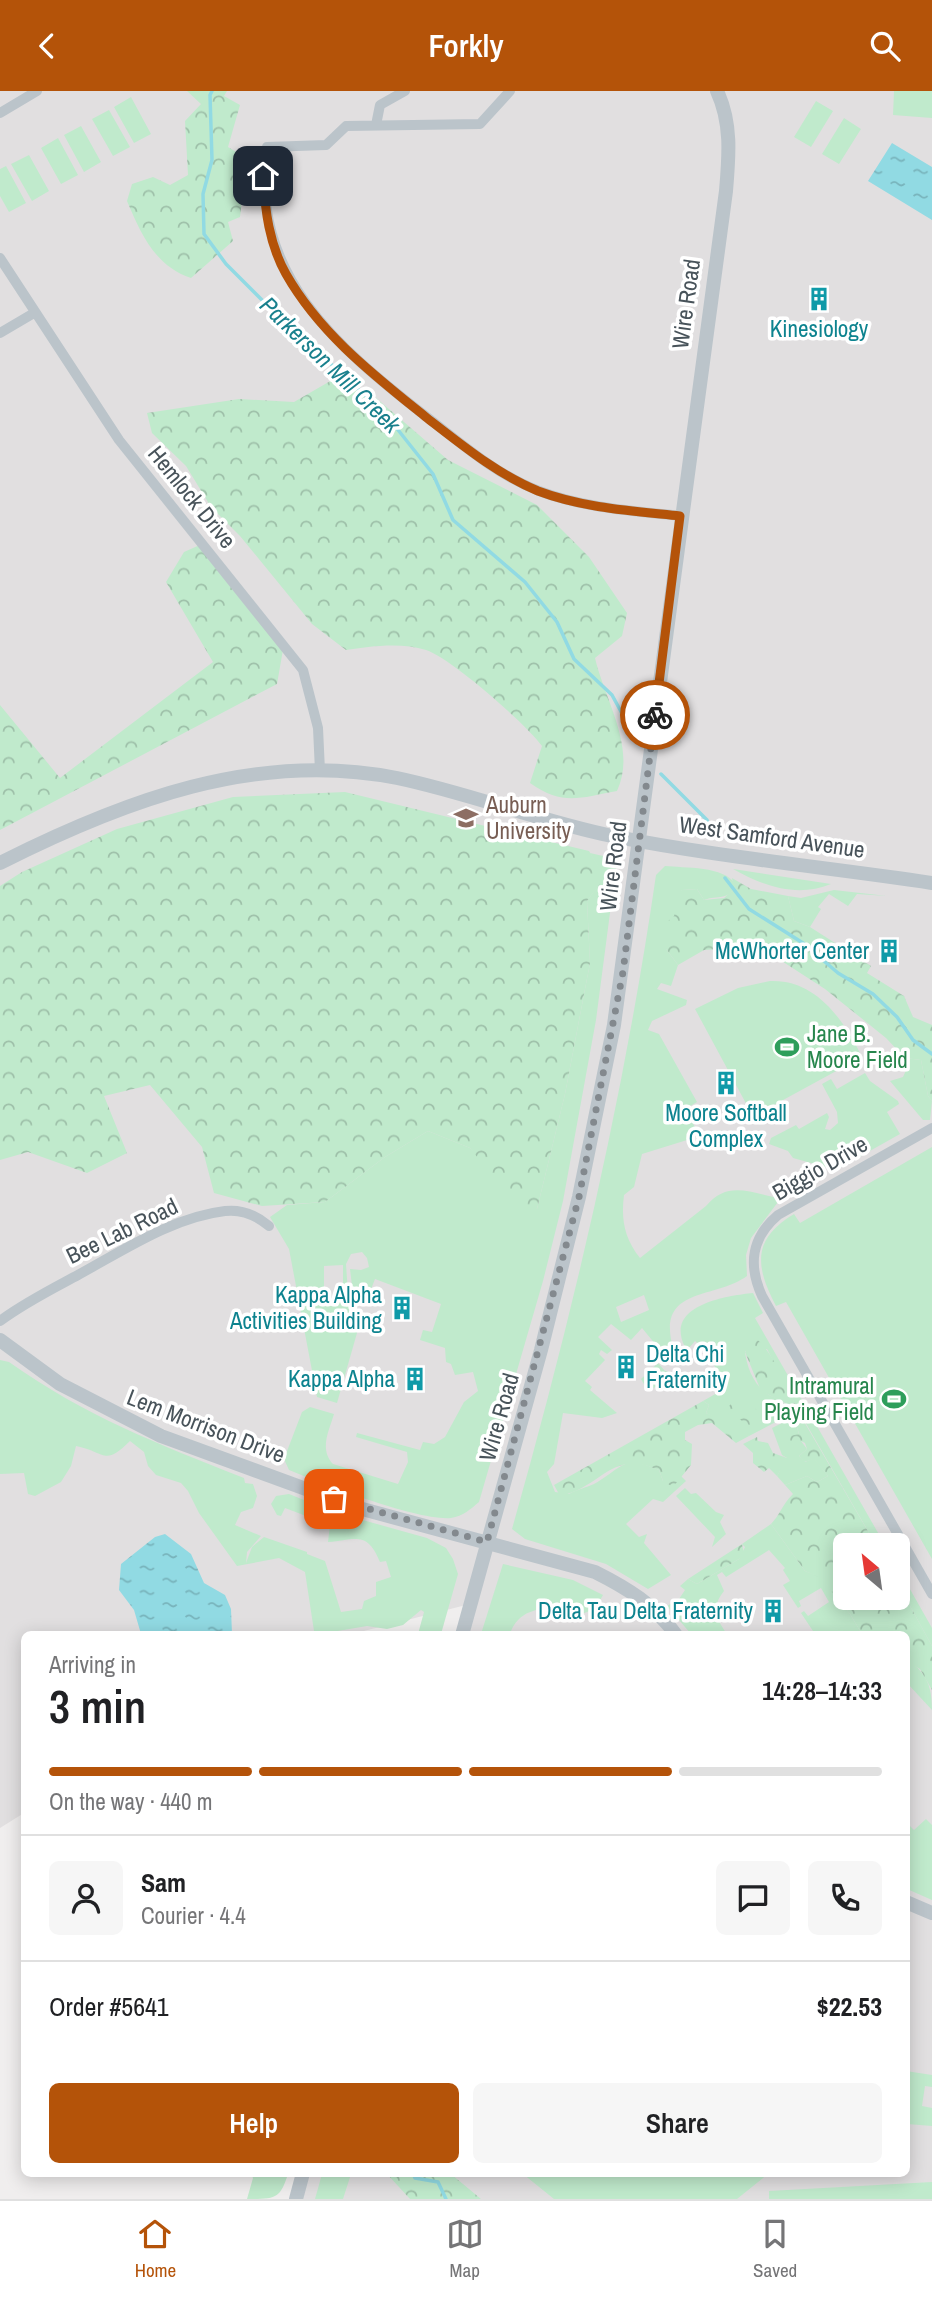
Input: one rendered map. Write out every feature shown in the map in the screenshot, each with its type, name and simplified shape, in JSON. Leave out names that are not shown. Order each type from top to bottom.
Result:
[{"type":"street","points":[[0,113],[37,91]]},
{"type":"street","points":[[376,125],[380,105],[405,91]]},
{"type":"street","points":[[510,91],[480,124],[346,126],[326,145],[267,147],[263,176],[270,233],[285,272],[309,308],[375,377],[500,472],[538,491],[579,503],[680,516]]},
{"type":"street","name":"Wire Road","points":[[463,1631],[579,1197],[614,1025],[727,180],[730,142],[727,120],[716,91]]},
{"type":"street","name":"Hemlock Drive","points":[[0,258],[119,440],[303,670],[318,728],[320,771]]},
{"type":"street","points":[[0,333],[34,313]]},
{"type":"street","name":"West Samford Avenue","points":[[0,863],[65,830],[154,795],[237,776],[320,771],[396,778],[454,792],[533,817],[639,840],[932,883]]},
{"type":"street","name":"Biggio Drive","points":[[932,1128],[778,1215],[759,1237],[753,1260],[754,1277],[762,1296],[932,1594]]},
{"type":"street","name":"Bee Lab Road","points":[[0,1321],[20,1307],[131,1247],[201,1216],[227,1210],[246,1212],[269,1226]]},
{"type":"street","name":"Lem Morrison Drive","points":[[0,1339],[60,1384],[161,1436],[355,1507],[565,1562],[607,1578],[646,1602],[672,1631]]},
{"type":"street","points":[[910,1904],[932,1913]]},
{"type":"street","points":[[296,2199],[302,2177]]},
{"type":"shaded area","name":"Auburn University","points":[[0,91],[932,91],[932,2199],[296,2199],[302,2177],[910,2177],[910,1631],[463,1631],[470,1604],[364,1631],[21,1631],[21,1815],[0,1828]]},
{"type":"green space","points":[[187,91],[227,91],[224,96],[240,105],[228,147],[241,155],[243,193],[240,217],[228,222],[233,241],[191,278],[178,273],[159,257],[144,237],[127,201],[132,184],[153,177],[170,185],[188,175],[185,121],[201,104]]},
{"type":"green space","points":[[894,91],[932,91],[932,118],[893,115]]},
{"type":"green space","points":[[131,97],[151,134],[134,143],[114,107]]},
{"type":"green space","points":[[816,101],[833,111],[811,147],[794,137]]},
{"type":"green space","points":[[109,110],[130,147],[113,156],[92,119]]},
{"type":"green space","points":[[844,118],[861,129],[839,164],[822,154]]},
{"type":"green space","points":[[81,126],[101,162],[84,172],[64,135]]},
{"type":"green space","points":[[58,138],[78,175],[61,184],[41,148]]},
{"type":"green space","points":[[29,155],[49,191],[32,201],[11,164]]},
{"type":"green space","points":[[6,166],[26,203],[9,212],[0,196],[0,169]]},
{"type":"green space","points":[[339,376],[375,397],[448,460],[537,505],[589,557],[627,613],[622,636],[595,658],[621,741],[622,775],[617,791],[572,798],[552,795],[542,790],[530,783],[542,746],[505,708],[452,665],[426,650],[407,646],[346,650],[312,624],[240,536],[211,507],[186,466],[152,433],[147,413],[239,399],[294,402]]},
{"type":"green space","points":[[202,544],[284,644],[277,684],[0,830],[0,705],[60,778],[213,662],[166,582],[184,552]]},
{"type":"green space","points":[[345,792],[589,851],[605,877],[587,901],[590,963],[565,1094],[537,1209],[514,1203],[470,1148],[428,1131],[385,1157],[325,1202],[262,1206],[214,1193],[202,1147],[150,1085],[104,1096],[127,1153],[87,1173],[28,1152],[0,1160],[0,886],[22,872],[117,829],[233,797]]},
{"type":"green space","points":[[590,853],[612,858],[616,867],[596,1020],[563,1201],[543,1281],[479,1502],[470,1510],[451,1518],[417,1514],[289,1470],[284,1459],[302,1412],[310,1407],[334,1414],[326,1446],[333,1464],[398,1484],[408,1462],[407,1452],[356,1437],[357,1433],[420,1450],[423,1442],[434,1444],[445,1437],[464,1402],[478,1391],[473,1372],[455,1375],[451,1364],[446,1362],[445,1348],[420,1340],[423,1330],[432,1332],[441,1304],[375,1279],[368,1297],[353,1294],[350,1269],[361,1270],[369,1267],[362,1252],[351,1254],[346,1264],[350,1324],[359,1326],[337,1403],[317,1397],[289,1249],[270,1217],[287,1205],[325,1202],[385,1157],[428,1131],[470,1148],[537,1209],[565,1094],[590,963],[587,901],[604,877]],"holes":[[[343,1265],[343,1300],[324,1300],[324,1266]]]},
{"type":"green space","points":[[665,866],[703,869],[723,874],[735,884],[727,895],[704,900],[697,889],[682,890],[666,949],[678,965],[671,986],[661,983],[657,989],[687,1000],[686,1005],[652,1021],[648,1030],[659,1034],[697,1102],[687,1108],[687,1113],[700,1136],[642,1154],[634,1187],[624,1195],[623,1212],[627,1236],[640,1258],[721,1194],[745,1191],[774,1197],[778,1202],[751,1238],[746,1255],[747,1276],[680,1304],[673,1314],[670,1328],[673,1348],[652,1349],[656,1345],[642,1328],[631,1340],[611,1324],[598,1337],[612,1350],[607,1354],[601,1350],[599,1354],[605,1360],[585,1381],[592,1387],[590,1390],[617,1413],[602,1418],[563,1413],[554,1464],[547,1472],[555,1492],[569,1494],[594,1484],[630,1463],[659,1470],[663,1481],[680,1475],[686,1481],[663,1502],[653,1499],[626,1524],[639,1537],[647,1534],[644,1543],[671,1575],[648,1589],[606,1564],[525,1539],[512,1529],[556,1367],[595,1204],[629,1040],[656,875]],"holes":[[[644,1295],[649,1310],[621,1322],[616,1307]]]},
{"type":"green space","points":[[733,869],[831,884],[793,890],[768,885]]},
{"type":"green space","points":[[732,878],[751,889],[788,896],[794,921],[810,927],[871,966],[867,973],[904,996],[913,1017],[932,1025],[932,1101],[928,1096],[921,1060],[905,1058],[886,1038],[825,989],[760,947],[704,950],[678,965],[666,949],[663,935],[666,923],[674,916],[679,894],[682,890],[697,889],[704,900],[724,898],[734,889]]},
{"type":"green space","points":[[834,890],[887,896],[857,894],[848,906],[829,894],[818,907],[821,909],[810,927],[794,921],[788,896],[801,898]]},
{"type":"green space","name":"Jane B. Moore Field","points":[[770,981],[786,982],[815,994],[837,1016],[862,1057],[761,1112],[749,1109],[695,1009],[738,988]]},
{"type":"green space","points":[[905,1058],[921,1060],[928,1096],[932,1101],[930,1120],[923,1120],[890,1081],[903,1077],[908,1066]]},
{"type":"green space","points":[[865,1073],[870,1081],[898,1101],[899,1104],[887,1112],[900,1134],[836,1170],[793,1158],[788,1151],[769,1144],[771,1138],[796,1125],[799,1129],[827,1113],[829,1117],[825,1129],[830,1130],[838,1123],[837,1112],[822,1084],[831,1079],[837,1089]]},
{"type":"green space","name":"Intramural Playing Field","points":[[932,1147],[932,1559],[786,1302],[776,1306],[764,1278],[761,1254],[771,1233],[794,1214],[800,1223]]},
{"type":"green space","points":[[753,1293],[763,1313],[755,1318],[878,1533],[869,1533],[797,1408],[767,1349],[745,1351],[748,1367],[760,1388],[781,1399],[789,1415],[749,1436],[706,1413],[709,1405],[703,1401],[717,1393],[712,1382],[720,1376],[707,1352],[695,1341],[689,1348],[685,1347],[681,1333],[683,1322],[690,1313],[700,1306],[727,1297]]},
{"type":"green space","points":[[754,1338],[766,1349],[798,1410],[789,1415],[785,1403],[761,1391],[745,1352]]},
{"type":"green space","points":[[0,1360],[9,1362],[94,1413],[152,1441],[244,1478],[245,1483],[253,1484],[257,1496],[253,1508],[241,1512],[235,1525],[261,1536],[247,1552],[246,1563],[252,1547],[264,1537],[325,1561],[341,1612],[362,1609],[364,1601],[376,1596],[376,1582],[391,1577],[386,1561],[380,1562],[370,1545],[359,1539],[328,1542],[330,1525],[285,1508],[281,1516],[277,1515],[271,1504],[276,1496],[289,1494],[334,1512],[427,1538],[446,1548],[458,1574],[442,1631],[419,1631],[424,1612],[421,1610],[403,1625],[387,1629],[367,1626],[338,1631],[314,1631],[305,1572],[279,1558],[237,1566],[199,1513],[188,1491],[181,1483],[156,1475],[148,1466],[144,1452],[130,1441],[109,1456],[76,1446],[71,1466],[61,1482],[35,1496],[28,1494],[24,1473],[0,1474]]},
{"type":"green space","points":[[658,1363],[665,1371],[680,1374],[648,1391],[641,1379]]},
{"type":"green space","points":[[703,1401],[709,1405],[706,1413],[731,1423],[749,1436],[736,1443],[712,1423],[698,1425],[685,1432],[685,1440],[692,1444],[691,1465],[673,1487],[663,1481],[659,1470],[629,1464],[617,1467],[587,1485],[560,1496],[554,1485]]},
{"type":"green space","points":[[733,1402],[748,1412],[750,1407],[764,1412],[761,1427],[754,1428],[729,1413],[727,1408]]},
{"type":"green space","points":[[799,1413],[869,1533],[833,1533],[833,1593],[821,1578],[805,1571],[771,1524],[793,1494],[785,1485],[807,1476],[817,1482],[828,1476],[814,1459],[804,1462],[799,1456],[807,1449],[805,1443],[801,1441],[792,1449],[785,1437],[799,1434],[794,1417]]},
{"type":"green space","points":[[794,1417],[801,1441],[807,1449],[799,1456],[805,1462],[814,1458],[828,1476],[817,1482],[807,1476],[785,1485],[777,1476],[787,1458],[782,1455],[772,1428]]},
{"type":"green space","points":[[757,1437],[758,1441],[768,1443],[773,1453],[787,1458],[788,1467],[784,1472],[780,1471],[777,1476],[769,1468],[764,1472],[753,1463],[753,1453],[743,1444]]},
{"type":"green space","points":[[685,1488],[691,1494],[696,1493],[716,1512],[724,1515],[720,1522],[726,1534],[712,1547],[715,1537],[676,1496]]},
{"type":"green space","points":[[771,1524],[805,1571],[821,1577],[833,1592],[833,1610],[847,1610],[860,1631],[813,1631],[801,1613],[804,1611],[808,1616],[829,1602],[821,1588],[799,1601],[801,1606],[798,1608],[783,1585],[790,1581],[783,1570],[785,1568],[769,1550],[726,1577],[722,1572],[717,1575],[724,1591],[717,1602],[716,1613],[725,1631],[688,1631],[667,1606],[679,1599],[685,1590],[680,1586],[688,1579],[697,1584],[739,1559],[745,1547],[742,1544]]},
{"type":"green space","points":[[742,1544],[744,1554],[739,1559],[697,1584],[688,1579]]},
{"type":"green space","points":[[503,1564],[573,1580],[603,1595],[596,1606],[582,1613],[564,1616],[560,1606],[544,1608],[524,1615],[512,1631],[482,1631]]},
{"type":"green space","points":[[910,1589],[932,1628],[932,1646],[910,1606]]},
{"type":"green space","points":[[910,1606],[932,1646],[932,1690],[920,1669],[910,1664],[910,1631],[860,1631],[847,1610],[910,1610]]},
{"type":"green space","points":[[910,1662],[921,1671],[928,1683],[932,1710],[910,1686]]},
{"type":"green space","points":[[926,1819],[932,1825],[932,1900],[910,1890],[910,1826],[914,1830]]},
{"type":"green space","points":[[910,2072],[932,2075],[932,2087],[925,2086],[922,2106],[932,2108],[932,2126],[910,2124]]},
{"type":"green space","points":[[287,2177],[275,2196],[247,2199],[253,2178]]},
{"type":"green space","points":[[321,2177],[350,2177],[343,2199],[315,2199]]},
{"type":"green space","points":[[390,2177],[455,2177],[481,2199],[410,2199]]},
{"type":"green space","points":[[527,2177],[764,2177],[737,2199],[554,2199]]},
{"type":"green space","points":[[932,2182],[932,2199],[769,2199],[769,2191]]},
{"type":"water","points":[[892,143],[932,167],[932,220],[868,181]]},
{"type":"water","points":[[165,1534],[191,1554],[204,1583],[225,1595],[231,1609],[232,1631],[140,1631],[134,1610],[119,1590],[121,1564],[155,1537]]},
{"type":"waterway","name":"Parkerson Mill Creek","points":[[212,91],[212,160],[203,194],[204,234],[226,264],[265,303],[387,416],[433,474],[453,520],[525,582],[557,622],[574,659],[612,695],[638,743]]},
{"type":"waterway","name":"Parkerson Mill Creek","points":[[661,774],[707,820],[712,837]]},
{"type":"waterway","name":"Parkerson Mill Creek","points":[[725,878],[749,909],[803,943],[838,973],[873,994],[897,1017],[913,1040],[932,1054]]},
{"type":"waterway","points":[[415,2177],[438,2182],[446,2199]]},
{"type":"way so far","points":[[334,1499],[487,1542],[541,1350],[579,1197],[614,1025],[655,715]]},
{"type":"place","name":"Kinesiology","points":[[819,299]]},
{"type":"place","name":"Auburn University","points":[[466,818]]},
{"type":"place","name":"McWhorter Center","points":[[889,951]]},
{"type":"place","name":"Jane B. Moore Field","points":[[787,1047]]},
{"type":"place","name":"Moore Softball Complex","points":[[726,1083]]},
{"type":"place","name":"Kappa Alpha Activities Building","points":[[402,1308]]},
{"type":"place","name":"Delta Chi Fraternity","points":[[626,1367]]},
{"type":"place","name":"Kappa Alpha","points":[[415,1379]]},
{"type":"place","name":"Intramural Playing Field","points":[[894,1399]]},
{"type":"place","name":"Delta Tau Delta Fraternity","points":[[773,1611]]},
{"type":"route","points":[[263,176],[264,205],[270,233],[285,272],[309,308],[351,355],[375,377],[500,472],[538,491],[579,503],[680,516],[655,715]]}]
